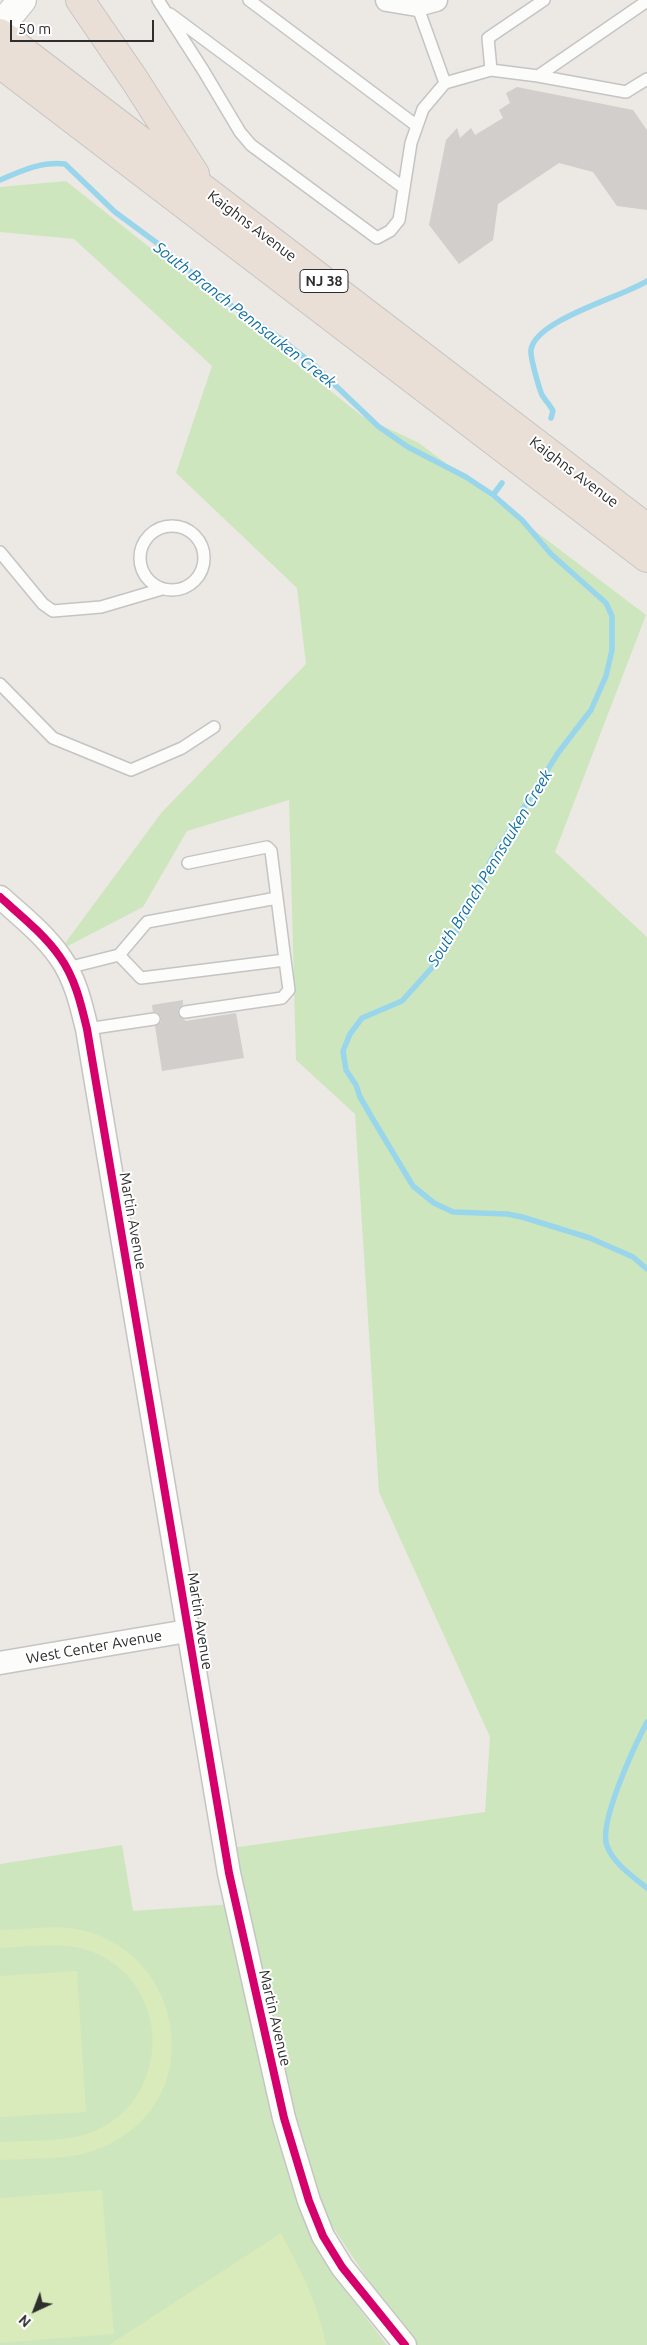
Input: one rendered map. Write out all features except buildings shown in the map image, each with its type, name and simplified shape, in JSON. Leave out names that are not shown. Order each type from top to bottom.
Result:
[{"type":"highway","points":[[80,0],[139,86],[206,190]]},
{"type":"highway","name":"Kaighns Avenue","points":[[0,34],[647,528]]},
{"type":"highway","name":"Kaighns Avenue","points":[[0,64],[647,558]]},
{"type":"street","points":[[0,27],[22,0]]},
{"type":"street","points":[[387,0],[427,3]]},
{"type":"street","name":"Martin Avenue","points":[[0,896],[37,931],[60,957],[77,990],[87,1028],[187,1631],[231,1882],[257,2006],[284,2118],[300,2173],[323,2236],[342,2267],[405,2345]]},
{"type":"street","name":"West Center Avenue","points":[[0,1663],[187,1631]]},
{"type":"lane","points":[[248,0],[417,126]]},
{"type":"lane","points":[[491,70],[488,38],[544,0]]},
{"type":"lane","points":[[538,76],[647,1]]},
{"type":"lane","points":[[427,3],[444,83]]},
{"type":"lane","points":[[160,4],[404,188]]},
{"type":"lane","points":[[160,4],[240,132],[251,145],[377,238],[390,231],[398,220],[411,142],[423,109],[444,83],[491,70],[538,76],[626,92],[647,79]]},
{"type":"lane","points":[[0,552],[43,604],[53,611],[101,607],[162,589],[172,591],[192,585],[204,567],[203,546],[197,537],[179,526],[168,526],[158,529],[149,535],[143,544],[140,555],[141,566],[145,576],[152,584],[162,589]]},
{"type":"lane","points":[[0,684],[53,738],[130,770],[182,748],[214,726]]},
{"type":"lane","points":[[185,1012],[282,998],[289,990],[271,851],[267,847],[188,864]]},
{"type":"lane","points":[[67,968],[119,955],[148,922],[277,898]]},
{"type":"lane","points":[[119,955],[141,978],[285,960]]},
{"type":"lane","points":[[87,1028],[154,1019]]},
{"type":"green space","points":[[66,181],[362,416],[419,443],[646,615],[555,852],[647,937],[647,2345],[411,2345],[315,2200],[300,2210],[336,2278],[387,2345],[0,2345],[0,1864],[122,1845],[133,1911],[232,1904],[232,1848],[485,1812],[490,1737],[379,1492],[355,1114],[296,1060],[289,800],[187,831],[143,907],[60,950],[162,812],[306,664],[297,588],[176,473],[212,366],[74,239],[0,232],[0,187]]},
{"type":"green space","points":[[55,1927],[97,1935],[131,1955],[155,1983],[169,2017],[172,2054],[163,2089],[142,2121],[108,2145],[82,2154],[69,2156],[0,2160],[0,2142],[62,2139],[97,2130],[121,2114],[139,2093],[149,2068],[153,2042],[149,2015],[139,1991],[121,1970],[97,1954],[74,1947],[49,1945],[0,1948],[0,1930]]},
{"type":"green space","points":[[77,1971],[86,2112],[0,2117],[0,1976]]},
{"type":"green space","points":[[102,2190],[114,2334],[0,2343],[0,2198]]},
{"type":"green space","points":[[281,2233],[314,2301],[326,2345],[109,2345]]},
{"type":"waterway","name":"South Branch Pennsauken Creek","points":[[0,180],[40,165],[65,164],[115,212],[157,243],[226,302],[278,337],[314,365],[379,427],[408,447],[466,477],[493,495],[522,520],[551,554],[606,603],[612,616],[612,650],[606,676],[591,710],[558,753],[491,860],[463,920],[437,962],[402,1001],[362,1018],[350,1034],[343,1051],[346,1070],[356,1085],[360,1097],[371,1116],[413,1186],[434,1203],[453,1212],[507,1214],[522,1217],[590,1238],[633,1257],[647,1269]]},
{"type":"waterway","points":[[551,418],[553,411],[542,395],[532,359],[531,350],[536,339],[563,319],[647,281]]},
{"type":"waterway","points":[[493,495],[502,483]]},
{"type":"waterway","name":"South Branch Pennsauken Creek","points":[[647,1722],[619,1784],[608,1820],[606,1835],[607,1846],[614,1858],[647,1888]]},
{"type":"cycle path","points":[[0,897],[24,918],[60,957],[74,982],[87,1029],[229,1873],[284,2118],[309,2201],[323,2236],[342,2267],[405,2345]]}]
